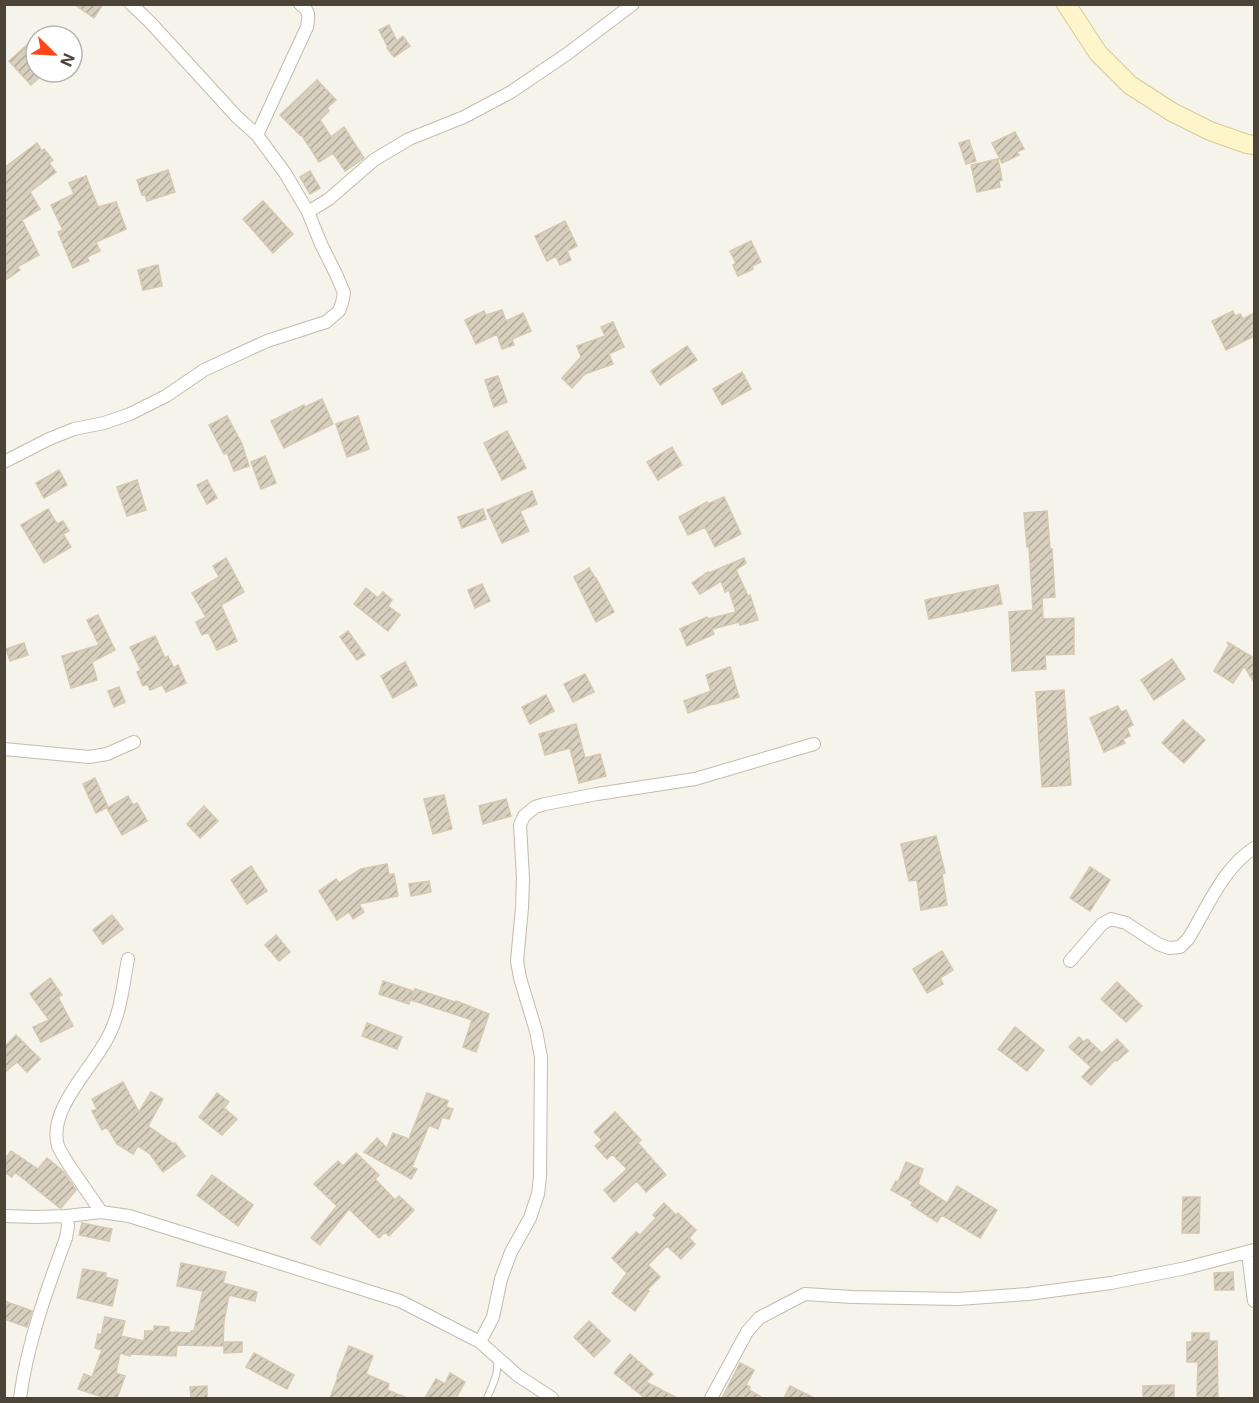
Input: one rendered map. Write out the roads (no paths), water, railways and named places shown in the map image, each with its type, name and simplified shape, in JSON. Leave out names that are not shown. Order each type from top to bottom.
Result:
[{"type":"main road","points":[[1066,4],[1098,53],[1130,85],[1172,112],[1210,131],[1254,145]]},
{"type":"street","points":[[4,462],[74,429],[104,423],[130,414],[166,396],[204,370],[267,340],[326,322],[339,311],[342,303],[344,293],[336,274],[308,212],[285,173],[257,135],[237,117],[131,4]]},
{"type":"street","points":[[257,135],[307,27],[309,15],[300,4]]},
{"type":"street","points":[[308,212],[329,199],[374,160],[409,139],[464,117],[511,92],[567,54],[633,4]]},
{"type":"street","points":[[4,749],[89,757],[107,754],[134,742]]},
{"type":"street","points":[[480,1342],[494,1317],[501,1279],[530,1218],[538,1194],[540,1177],[541,1057],[537,1031],[517,961],[523,878],[520,825],[524,816],[544,804],[694,779],[814,744]]},
{"type":"street","points":[[1070,961],[1102,924],[1111,919],[1126,922],[1158,944],[1169,948],[1179,947],[1188,939],[1230,869],[1243,855],[1254,848]]},
{"type":"street","points":[[101,1212],[58,1146],[56,1132],[63,1107],[71,1092],[109,1035],[120,1006],[128,959]]},
{"type":"street","points":[[4,1216],[67,1216],[101,1212],[129,1216],[400,1301],[480,1342],[517,1375],[552,1398]]},
{"type":"street","points":[[20,1398],[32,1342],[66,1238],[67,1216]]},
{"type":"street","points":[[711,1398],[747,1332],[759,1318],[806,1294],[958,1299],[1028,1294],[1111,1283],[1251,1252],[1254,1300]]},
{"type":"lane","points":[[486,1398],[496,1376],[496,1356]]}]
